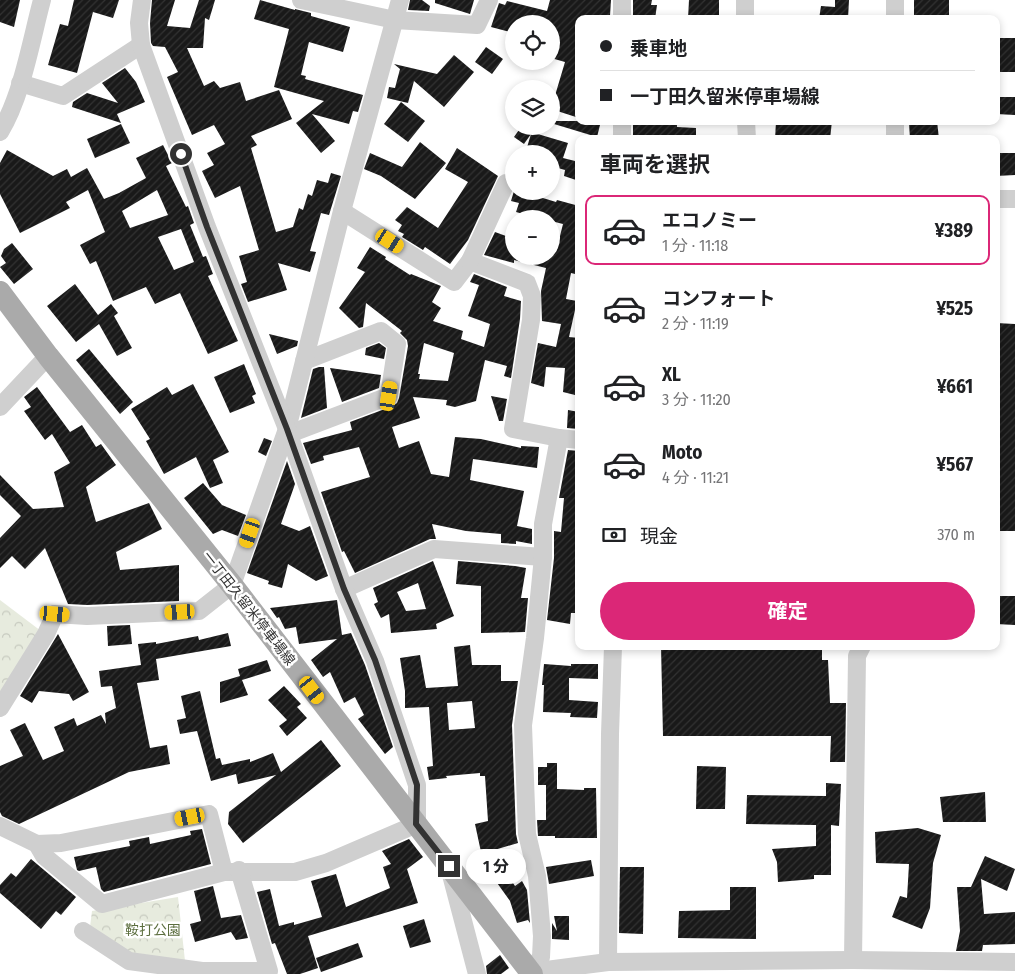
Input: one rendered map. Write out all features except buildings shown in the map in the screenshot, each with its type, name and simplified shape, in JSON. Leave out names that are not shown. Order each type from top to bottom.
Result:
[{"type":"main road","name":"一丁田久留米停車場線","points":[[0,292],[48,356],[232,585],[531,973]]},
{"type":"street","points":[[2,124],[20,82],[42,0]]},
{"type":"street","points":[[37,844],[44,856],[102,904],[232,871],[295,872],[326,863],[416,824],[417,785],[375,660],[344,589],[288,432],[207,227],[141,45],[139,22],[142,0]]},
{"type":"street","points":[[301,0],[395,20],[477,25],[489,0]]},
{"type":"street","points":[[0,708],[46,634],[55,614],[87,616],[199,611],[232,585],[288,432],[342,211],[400,0]]},
{"type":"street","points":[[622,0],[622,15]]},
{"type":"street","points":[[744,0],[745,15]]},
{"type":"street","points":[[895,0],[895,15]]},
{"type":"street","points":[[20,82],[63,96],[141,45]]},
{"type":"street","points":[[342,211],[454,282],[470,261],[505,185]]},
{"type":"street","points":[[1000,199],[1015,199]]},
{"type":"street","points":[[470,261],[527,283],[532,296],[531,320],[512,428],[575,440]]},
{"type":"street","points":[[288,432],[389,396],[397,344],[381,331],[304,361]]},
{"type":"street","points":[[0,407],[48,356]]},
{"type":"street","points":[[531,973],[541,957],[542,936],[537,876],[527,834],[524,725],[535,638],[543,557],[544,524],[559,438]]},
{"type":"street","points":[[344,589],[434,548],[543,557]]},
{"type":"street","points":[[608,962],[610,734],[613,650]]},
{"type":"street","points":[[853,960],[857,656],[860,650]]},
{"type":"street","points":[[0,826],[37,844],[61,843],[209,814],[269,971],[202,971],[129,962],[83,931]]},
{"type":"street","points":[[449,866],[478,974]]},
{"type":"street","points":[[531,973],[608,962],[853,960],[1015,962]]},
{"type":"green space","points":[[0,600],[41,631],[0,701]]},
{"type":"green space","name":"鞍打公園","points":[[178,897],[185,961],[128,955],[90,927],[92,911]]},
{"type":"route","points":[[181,154],[207,227],[287,429],[344,589],[375,660],[417,785],[416,824],[449,866]]}]
